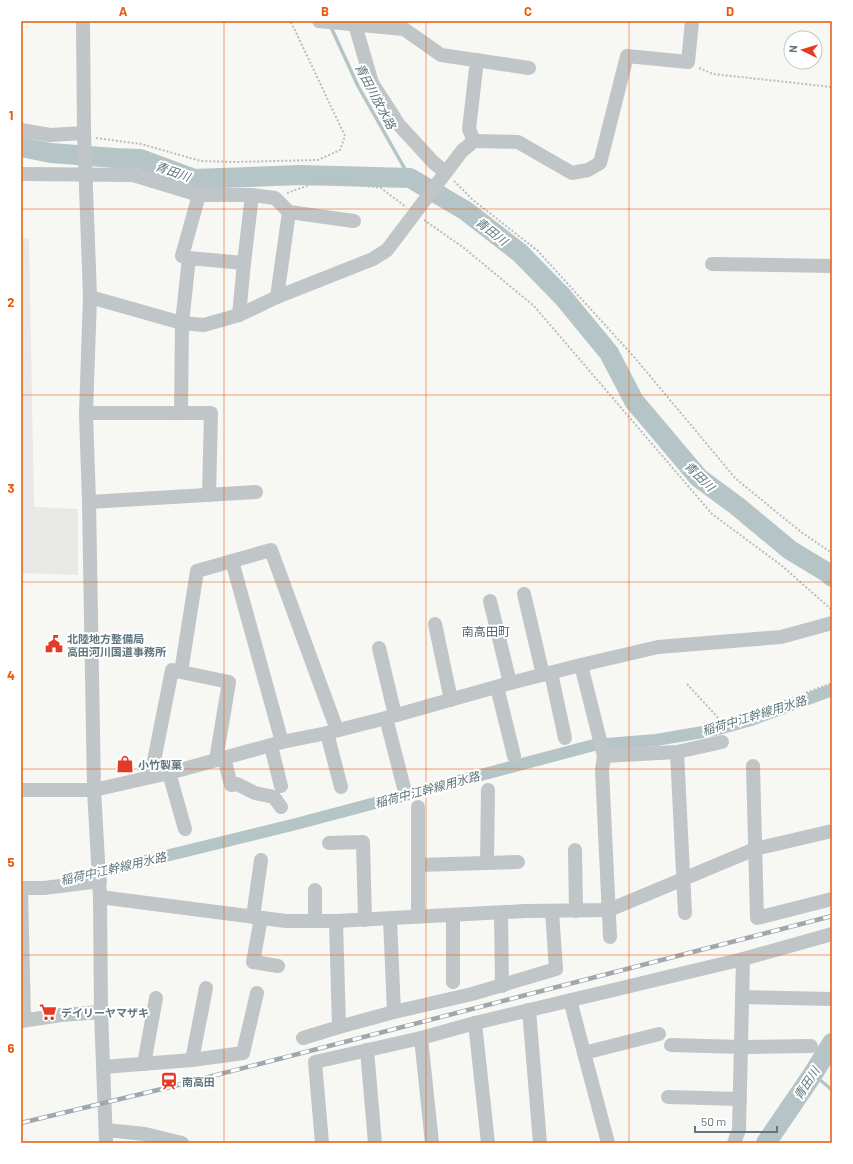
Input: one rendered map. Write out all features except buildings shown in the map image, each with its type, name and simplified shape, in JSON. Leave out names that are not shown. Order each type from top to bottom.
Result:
[{"type":"street","points":[[83,21],[88,137],[86,175],[90,297],[86,413],[94,790],[100,881],[101,1012],[106,1136],[145,1134],[182,1143]]},
{"type":"street","points":[[319,21],[405,25],[441,55],[528,68]]},
{"type":"street","points":[[90,297],[182,323],[204,325],[239,314],[277,297],[373,259],[387,250],[444,173],[462,151],[474,141],[518,142],[572,173],[588,170],[600,163],[628,56],[688,62],[692,21]]},
{"type":"street","points":[[352,23],[372,83],[399,125],[444,173]]},
{"type":"street","points":[[474,141],[469,128],[477,60]]},
{"type":"street","points":[[21,130],[50,135],[88,137]]},
{"type":"street","points":[[21,174],[133,175],[199,196],[252,195],[275,198],[289,212],[354,221]]},
{"type":"street","points":[[239,314],[252,195]]},
{"type":"street","points":[[199,196],[182,256],[189,258],[244,263]]},
{"type":"street","points":[[277,297],[289,212]]},
{"type":"street","points":[[181,413],[182,323],[189,258]]},
{"type":"street","points":[[712,264],[832,266]]},
{"type":"street","points":[[86,413],[210,413],[209,495]]},
{"type":"street","points":[[89,502],[256,492]]},
{"type":"street","points":[[181,672],[197,570],[271,550],[332,731],[341,787]]},
{"type":"street","points":[[232,561],[276,744],[281,786]]},
{"type":"street","points":[[524,594],[565,738]]},
{"type":"street","points":[[490,601],[510,683]]},
{"type":"street","points":[[21,790],[94,790],[169,773],[276,744],[390,717],[497,688],[510,683],[658,647],[781,638],[832,623]]},
{"type":"street","points":[[435,624],[451,700]]},
{"type":"street","points":[[379,648],[390,717],[404,788]]},
{"type":"street","points":[[581,666],[604,756],[602,770],[610,937]]},
{"type":"street","points":[[151,776],[172,670],[230,682],[220,759],[231,785],[238,784],[255,793],[274,797],[281,807]]},
{"type":"street","points":[[497,688],[514,756]]},
{"type":"street","points":[[604,756],[677,752],[722,742]]},
{"type":"street","points":[[677,752],[685,913]]},
{"type":"street","points":[[753,766],[757,918],[832,899]]},
{"type":"street","points":[[169,773],[185,829]]},
{"type":"street","points":[[487,862],[488,790]]},
{"type":"street","points":[[418,807],[418,916]]},
{"type":"street","points":[[100,897],[286,921],[390,919],[418,916],[525,911],[576,912],[609,910],[684,880],[755,849],[832,831]]},
{"type":"street","points":[[329,843],[363,842],[365,920]]},
{"type":"street","points":[[575,850],[576,912]]},
{"type":"street","points":[[261,860],[253,962],[278,966]]},
{"type":"street","points":[[418,865],[518,862]]},
{"type":"street","points":[[100,881],[44,888],[21,888],[23,1020],[101,1012]]},
{"type":"street","points":[[315,890],[315,921]]},
{"type":"street","points":[[303,1038],[394,1012],[502,986],[556,969],[552,912]]},
{"type":"street","points":[[501,913],[502,986]]},
{"type":"street","points":[[453,915],[454,982]]},
{"type":"street","points":[[390,919],[394,1012]]},
{"type":"street","points":[[336,921],[339,1027]]},
{"type":"street","points":[[322,1143],[315,1062],[421,1038],[475,1023],[743,959],[832,934]]},
{"type":"street","points":[[734,1143],[739,1130],[743,959]]},
{"type":"street","points":[[192,1060],[206,988]]},
{"type":"street","points":[[103,1067],[192,1060],[243,1053],[257,993]]},
{"type":"street","points":[[742,997],[832,999]]},
{"type":"street","points":[[144,1064],[156,998]]},
{"type":"street","points":[[570,1000],[608,1143]]},
{"type":"street","points":[[529,1010],[540,1143]]},
{"type":"street","points":[[475,1023],[488,1143]]},
{"type":"street","points":[[584,1053],[659,1034]]},
{"type":"street","points":[[421,1038],[432,1143]]},
{"type":"street","points":[[671,1045],[741,1047],[811,1046]]},
{"type":"street","points":[[368,1050],[376,1143]]},
{"type":"street","points":[[668,1097],[740,1099]]},
{"type":"path","points":[[88,137],[141,144],[201,161],[227,162],[318,160],[340,150],[345,136],[292,24],[289,21]]},
{"type":"path","points":[[688,62],[713,74],[832,87]]},
{"type":"path","points":[[444,173],[473,200],[538,251],[635,358],[736,479],[801,532],[832,553]]},
{"type":"path","points":[[275,198],[324,180],[381,188],[416,210],[534,306],[712,514],[781,565],[832,610]]},
{"type":"path","points":[[687,684],[721,721],[760,710],[832,683]]},
{"type":"shaded area","points":[[21,238],[29,239],[34,507],[78,509],[78,575],[21,573]]},
{"type":"waterway","name":"青田川放水路","points":[[330,25],[358,86],[410,178]]},
{"type":"waterway","name":"青田川","points":[[21,147],[51,153],[140,159],[194,179],[301,175],[410,178],[466,211],[520,253],[563,297],[609,353],[634,401],[699,478],[737,506],[790,550],[828,573],[832,577]]},
{"type":"waterway","name":"稲荷中江幹線用水路","points":[[72,879],[296,824],[594,745],[656,740],[715,730],[751,720],[832,690]]},
{"type":"waterway","name":"青田川","points":[[766,1143],[813,1074],[832,1043]]},
{"type":"waterway","points":[[813,1074],[832,1090]]},
{"type":"railway","points":[[21,1123],[170,1087],[832,916]]},
{"type":"place","name":"北陸地方整備局 高田河川国道事務所","points":[[54,644]]},
{"type":"place","name":"小竹製菓","points":[[125,764]]},
{"type":"place","name":"デイリーヤマザキ","points":[[48,1012]]},
{"type":"place","name":"南高田","points":[[169,1081]]},
{"type":"district","name":"南高田町","points":[[486,631]]}]
